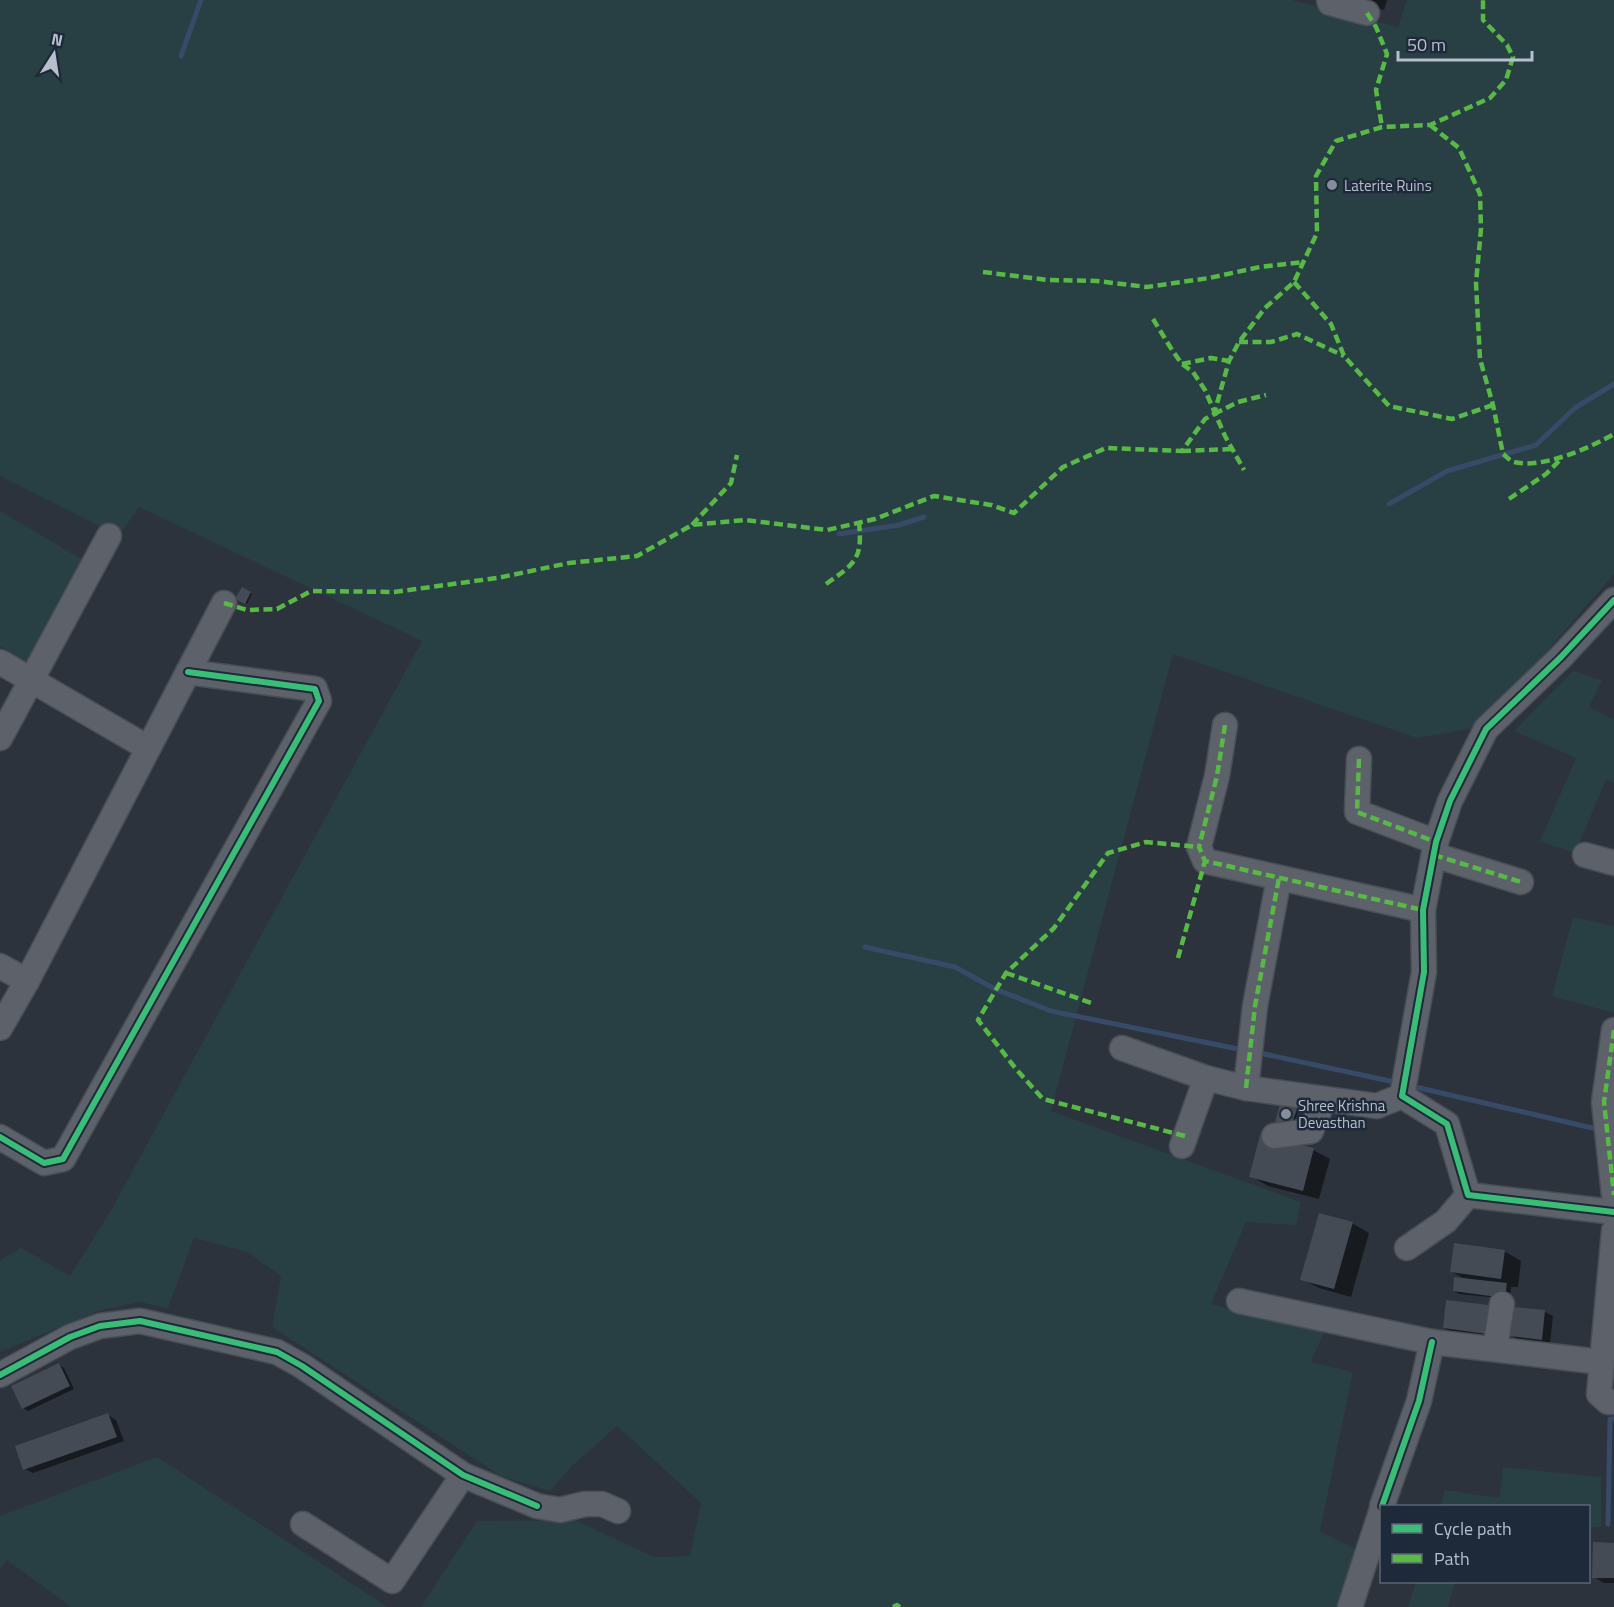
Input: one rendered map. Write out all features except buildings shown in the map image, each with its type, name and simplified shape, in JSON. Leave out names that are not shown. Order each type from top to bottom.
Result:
[{"type":"street","points":[[1329,0],[1330,3],[1367,13]]},
{"type":"street","points":[[0,738],[109,536]]},
{"type":"street","points":[[1402,1096],[1424,972],[1423,910],[1435,849],[1450,801],[1486,729],[1561,657],[1614,600]]},
{"type":"street","points":[[0,1028],[27,981],[224,603]]},
{"type":"street","points":[[0,662],[148,748]]},
{"type":"street","points":[[0,1137],[44,1163],[63,1159],[319,701],[315,689],[188,672]]},
{"type":"street","points":[[1225,725],[1217,776],[1199,847],[1205,861],[1423,910]]},
{"type":"street","points":[[1450,801],[1440,790],[1460,746]]},
{"type":"street","points":[[1359,759],[1357,812],[1435,849],[1521,882]]},
{"type":"street","points":[[1585,855],[1614,863]]},
{"type":"street","points":[[1246,1088],[1255,1006],[1279,878]]},
{"type":"street","points":[[0,966],[27,981]]},
{"type":"street","points":[[1614,1030],[1604,1102],[1614,1195]]},
{"type":"street","points":[[1122,1048],[1206,1078],[1246,1088],[1377,1106],[1402,1096]]},
{"type":"street","points":[[1182,1146],[1206,1078]]},
{"type":"street","points":[[1402,1096],[1447,1124],[1468,1195]]},
{"type":"street","points":[[1274,1136],[1311,1131],[1324,1099]]},
{"type":"street","points":[[1468,1195],[1614,1212]]},
{"type":"street","points":[[1407,1248],[1446,1221],[1468,1195]]},
{"type":"street","points":[[1614,1231],[1599,1394],[1608,1402],[1614,1402]]},
{"type":"street","points":[[1239,1301],[1432,1342],[1601,1362]]},
{"type":"street","points":[[1496,1350],[1502,1304]]},
{"type":"street","points":[[0,1375],[80,1333],[100,1326],[140,1321],[277,1352],[302,1366],[463,1475],[537,1506],[560,1510],[585,1504],[602,1504],[618,1511]]},
{"type":"street","points":[[1383,1505],[1419,1401],[1432,1342]]},
{"type":"street","points":[[303,1524],[392,1581],[463,1475]]},
{"type":"street","points":[[1350,1607],[1380,1514]]},
{"type":"green space","points":[[0,0],[1292,0],[1398,27],[1407,0],[1614,0],[1614,574],[1520,682],[1469,729],[1417,738],[1173,654],[1051,1111],[1301,1202],[1296,1225],[1246,1222],[1211,1304],[1324,1332],[1311,1362],[1353,1372],[1320,1531],[1357,1550],[1337,1607],[421,1607],[477,1521],[575,1520],[654,1557],[690,1556],[701,1503],[617,1426],[572,1466],[550,1491],[501,1476],[272,1327],[281,1276],[247,1252],[194,1238],[168,1308],[139,1302],[98,1311],[0,1352],[0,1260],[21,1248],[70,1276],[110,1212],[422,641],[139,507],[119,536],[0,476]]},
{"type":"green space","points":[[0,511],[90,564],[30,664],[0,646]]},
{"type":"green space","points":[[1573,671],[1602,680],[1589,707],[1614,720],[1614,783],[1606,780],[1575,853],[1540,841],[1576,758],[1514,731]]},
{"type":"green space","points":[[1573,917],[1614,926],[1614,1013],[1552,996]]},
{"type":"green space","points":[[157,1457],[388,1607],[71,1607],[7,1560],[0,1570],[0,1516]]},
{"type":"green space","points":[[1503,1467],[1601,1477],[1601,1527],[1590,1527],[1590,1505],[1440,1505],[1445,1490],[1500,1498]]},
{"type":"green space","points":[[1416,1583],[1455,1583],[1448,1607],[1408,1607]]},
{"type":"waterway","points":[[181,56],[201,0]]},
{"type":"waterway","points":[[1389,504],[1447,471],[1536,445],[1575,408],[1614,384]]},
{"type":"waterway","points":[[839,534],[899,525],[924,517]]},
{"type":"waterway","points":[[865,947],[955,967],[995,989],[1051,1011],[1243,1050]]},
{"type":"waterway","points":[[1255,1052],[1399,1083]]},
{"type":"waterway","points":[[1411,1086],[1601,1130]]},
{"type":"waterway","points":[[1608,1524],[1610,1419],[1614,1419]]},
{"type":"marked path","points":[[224,603],[247,610],[277,609],[311,591],[394,592],[497,578],[569,563],[637,556],[692,525],[745,520],[827,530],[875,519],[934,496],[991,505],[1014,513],[1063,467],[1106,448],[1182,451],[1205,419],[1214,414],[1229,361],[1239,342],[1265,308],[1294,282],[1317,233],[1316,176],[1336,141],[1382,127],[1430,125],[1490,98],[1506,80],[1513,57],[1507,45],[1483,20],[1483,0]]},
{"type":"marked path","points":[[1367,13],[1376,27],[1387,54],[1376,90],[1382,127]]},
{"type":"marked path","points":[[1430,125],[1459,148],[1480,194],[1481,229],[1476,283],[1480,359],[1493,405],[1503,454],[1514,462],[1538,463],[1566,456],[1614,434]]},
{"type":"marked path","points":[[983,272],[1048,280],[1097,281],[1147,287],[1209,278],[1260,267],[1304,262]]},
{"type":"marked path","points":[[1294,282],[1331,324],[1344,356],[1389,406],[1452,419],[1493,405]]},
{"type":"marked path","points":[[1153,319],[1182,364],[1193,372],[1205,390],[1225,436],[1244,470]]},
{"type":"marked path","points":[[1239,342],[1271,342],[1297,334],[1344,356]]},
{"type":"marked path","points":[[1182,364],[1211,358],[1229,361]]},
{"type":"marked path","points":[[1214,414],[1238,402],[1266,395]]},
{"type":"marked path","points":[[1182,451],[1232,449]]},
{"type":"marked path","points":[[692,525],[731,483],[737,455]]},
{"type":"marked path","points":[[1509,499],[1546,474],[1562,458]]},
{"type":"marked path","points":[[826,584],[850,566],[858,553],[859,523]]},
{"type":"marked path","points":[[1225,725],[1217,776],[1199,847],[1205,861],[1423,910]]},
{"type":"marked path","points":[[1359,759],[1357,812],[1436,842]]},
{"type":"marked path","points":[[1185,1136],[1043,1099],[978,1020],[1006,973],[1054,928],[1108,853],[1146,842],[1199,847]]},
{"type":"marked path","points":[[1434,855],[1521,882]]},
{"type":"marked path","points":[[1178,958],[1205,861]]},
{"type":"marked path","points":[[1246,1088],[1255,1006],[1279,878]]},
{"type":"marked path","points":[[1006,973],[1091,1003]]},
{"type":"marked path","points":[[1614,1030],[1604,1102],[1614,1195]]},
{"type":"marked path","points":[[893,1607],[897,1605],[900,1607]]},
{"type":"cycle path","points":[[1614,600],[1561,657],[1486,729],[1450,801],[1436,842],[1423,910],[1424,972],[1402,1096],[1447,1124],[1468,1195],[1614,1212]]},
{"type":"cycle path","points":[[0,1137],[44,1163],[63,1159],[319,701],[315,689],[188,672]]},
{"type":"cycle path","points":[[0,1375],[70,1337],[100,1326],[140,1321],[277,1352],[302,1366],[463,1475],[537,1506]]},
{"type":"cycle path","points":[[1382,1505],[1419,1401],[1432,1342]]},
{"type":"place","name":"Laterite Ruins","points":[[1332,185]]},
{"type":"place","name":"Shree Krishna Devasthan","points":[[1286,1114]]}]
